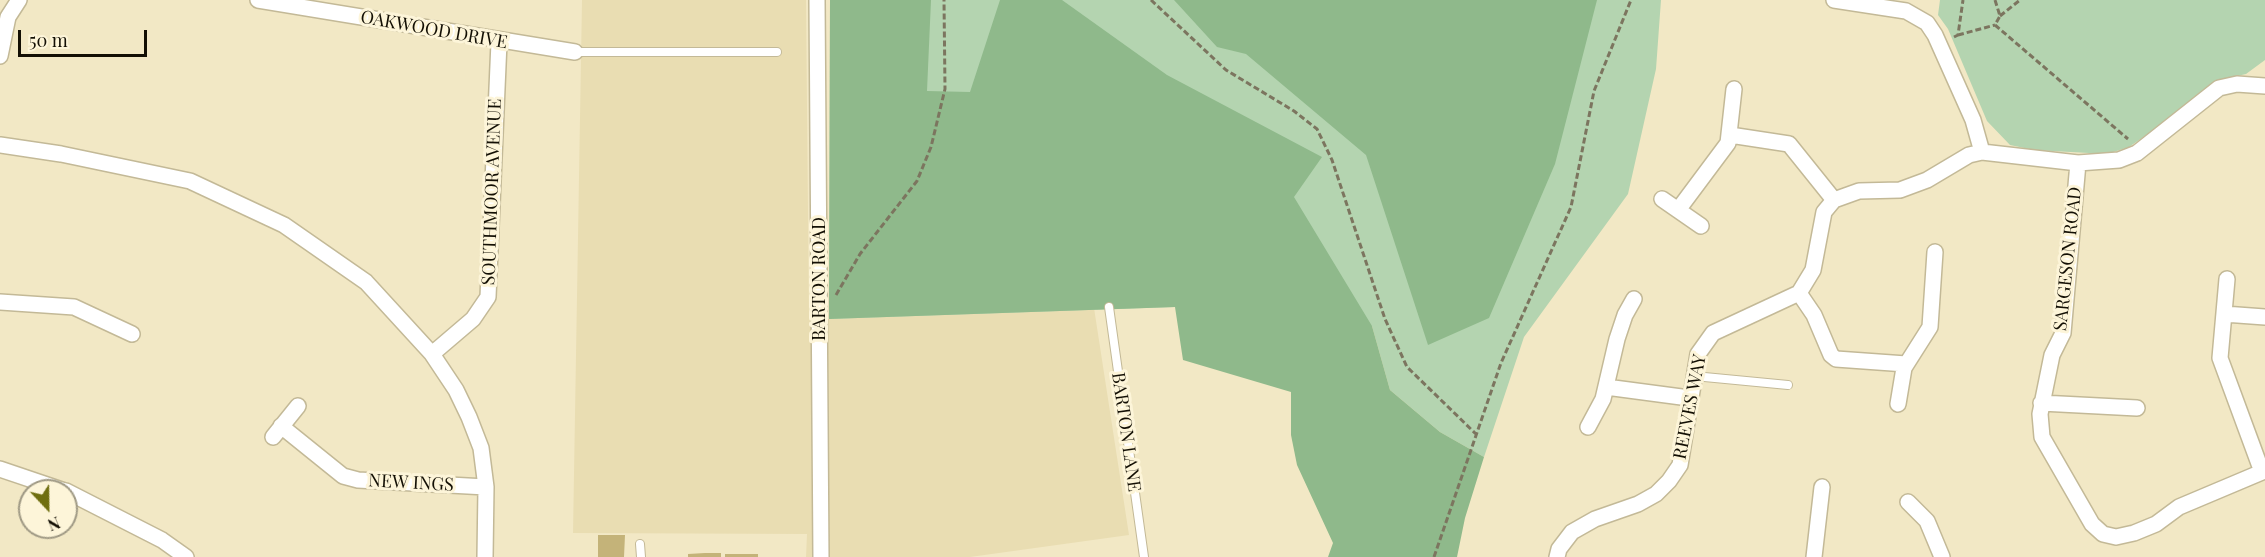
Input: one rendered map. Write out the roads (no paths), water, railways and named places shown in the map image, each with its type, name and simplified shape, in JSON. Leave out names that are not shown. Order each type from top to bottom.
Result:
[{"type":"street","points":[[0,56],[8,17],[19,0]]},
{"type":"street","name":"OAKWOOD DRIVE","points":[[258,0],[499,42],[574,52]]},
{"type":"street","name":"BARTON ROAD","points":[[818,0],[821,557]]},
{"type":"street","points":[[1834,0],[1916,15],[1927,23],[1940,45],[1974,120],[1982,152]]},
{"type":"street","name":"SOUTHMOOR AVENUE","points":[[432,354],[473,319],[488,297],[499,42]]},
{"type":"street","points":[[1906,364],[1836,359],[1831,355],[1814,315],[1799,293],[1813,270],[1824,212],[1834,200],[1859,191],[1900,190],[1927,180],[1969,155],[1982,152],[2078,163],[2118,160],[2140,150],[2219,88],[2237,84],[2265,86]]},
{"type":"street","points":[[1678,210],[1728,143],[1734,89]]},
{"type":"street","points":[[1730,135],[1789,144],[1834,200]]},
{"type":"street","points":[[0,146],[61,154],[190,181],[284,225],[366,282],[432,354],[456,390],[469,417],[481,448],[486,487],[485,557]]},
{"type":"street","name":"SARGESON ROAD","points":[[2078,163],[2063,333],[2052,355],[2041,403],[2042,437],[2092,524],[2103,534],[2116,537],[2134,533],[2156,524],[2179,507],[2264,471],[2223,371],[2220,358],[2227,279]]},
{"type":"street","points":[[1662,199],[1701,226]]},
{"type":"street","points":[[1898,404],[1900,379],[1906,364],[1930,327],[1935,252]]},
{"type":"street","name":"REEVES WAY","points":[[1557,557],[1559,549],[1572,532],[1595,519],[1638,504],[1656,494],[1669,482],[1680,465],[1689,398],[1698,354],[1713,333],[1799,293]]},
{"type":"street","points":[[1588,427],[1603,399],[1625,315],[1634,299]]},
{"type":"street","points":[[0,302],[74,307],[132,334]]},
{"type":"street","points":[[2224,314],[2265,317]]},
{"type":"street","points":[[1606,387],[1689,398]]},
{"type":"street","points":[[2041,403],[2137,408]]},
{"type":"street","name":"NEW INGS","points":[[298,406],[277,431],[344,476],[358,480],[486,487]]},
{"type":"street","points":[[0,469],[30,479]]},
{"type":"street","points":[[1814,557],[1822,487]]},
{"type":"street","points":[[78,497],[162,540],[186,557]]},
{"type":"street","points":[[1908,502],[1927,521],[1942,557]]},
{"type":"lane","points":[[574,52],[777,52]]},
{"type":"lane","name":"BARTON LANE","points":[[1109,307],[1144,557]]},
{"type":"lane","points":[[1694,376],[1788,385]]},
{"type":"lane","points":[[640,544],[640,557]]}]
